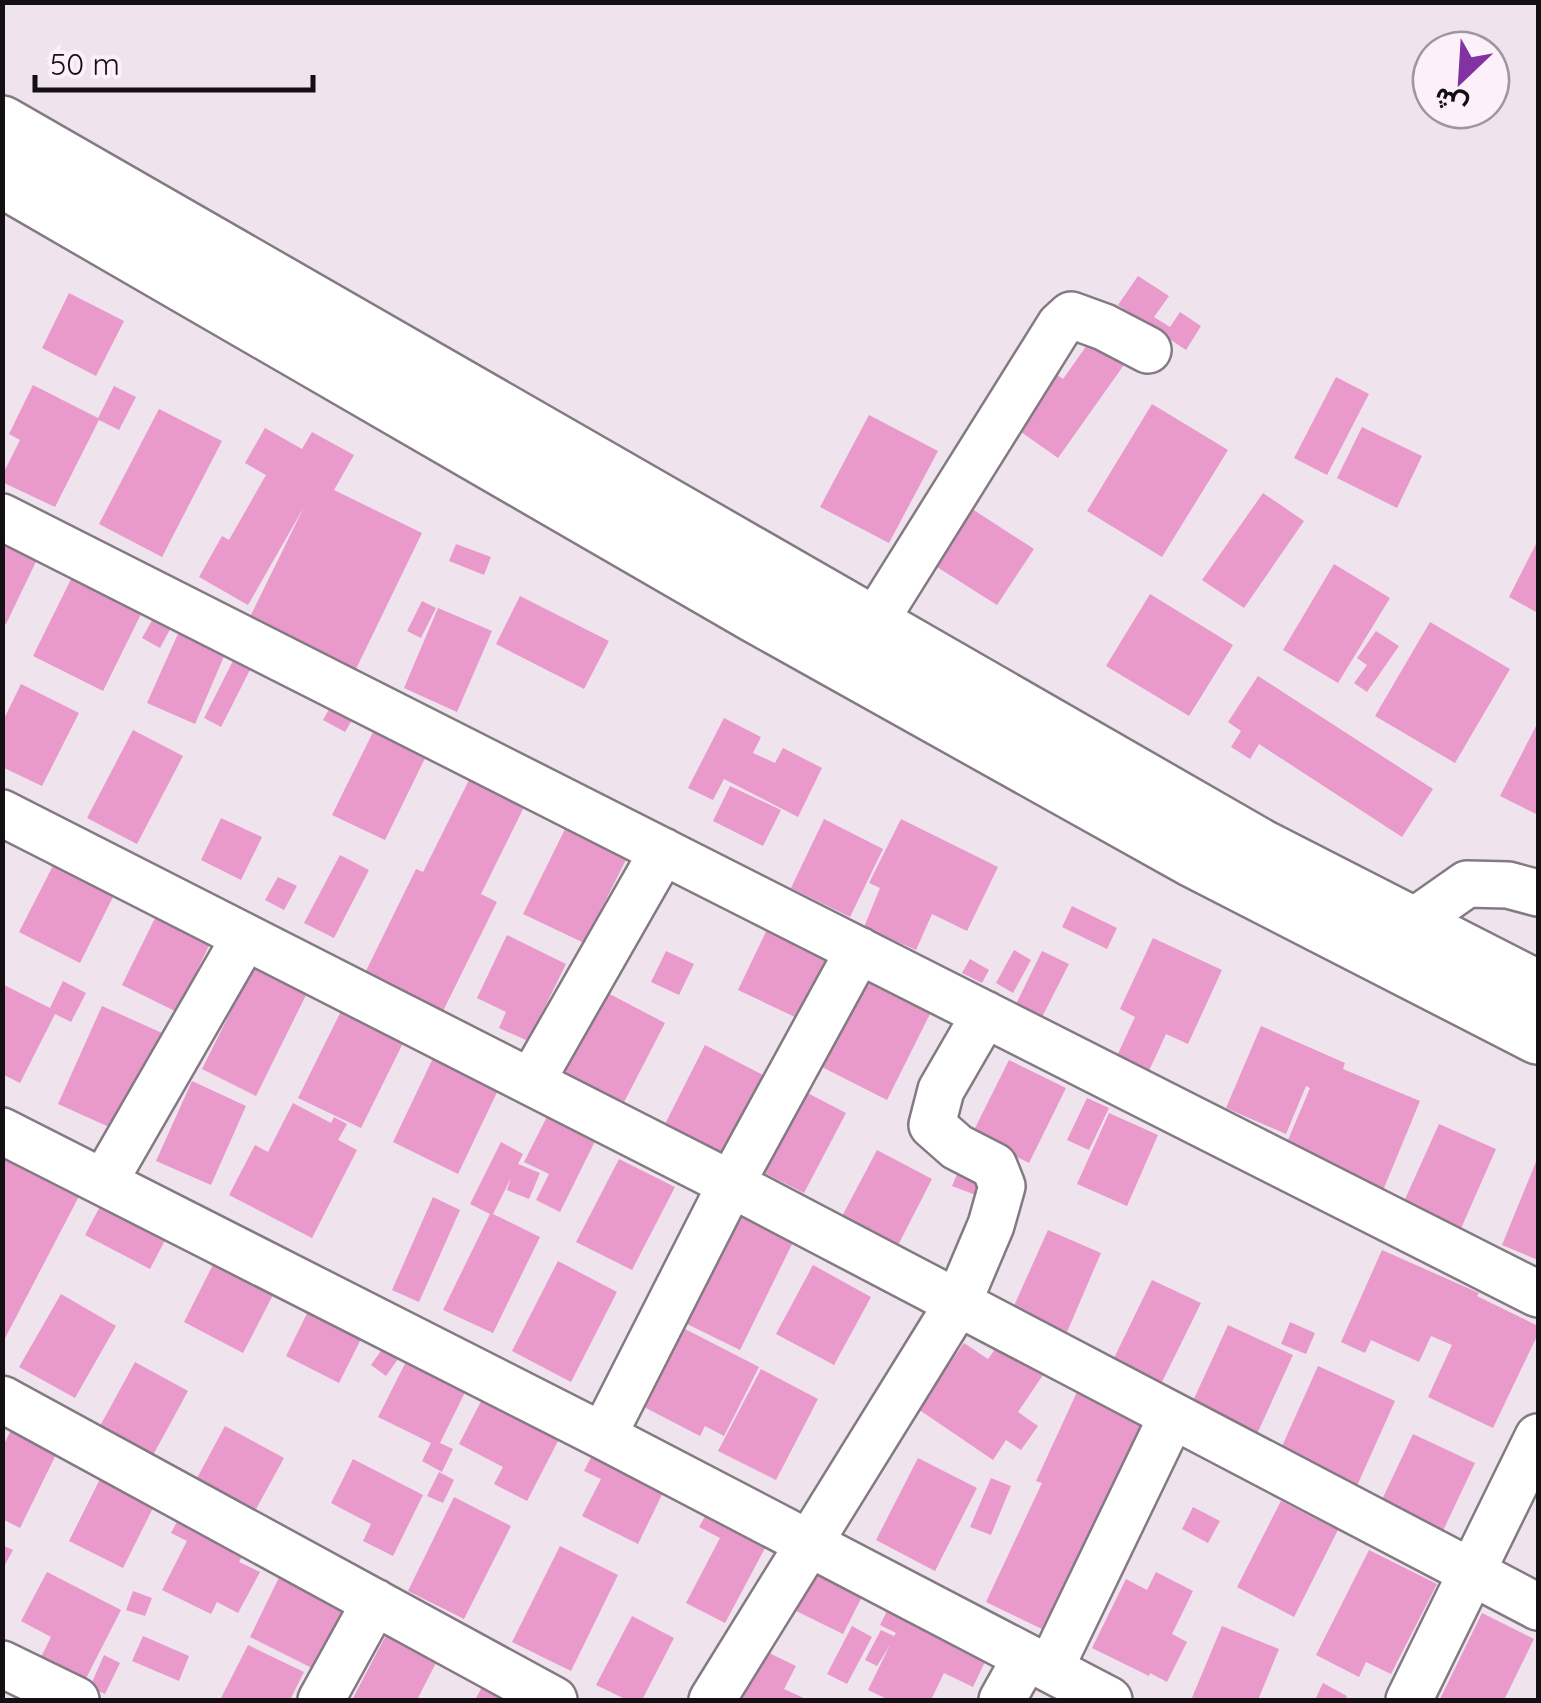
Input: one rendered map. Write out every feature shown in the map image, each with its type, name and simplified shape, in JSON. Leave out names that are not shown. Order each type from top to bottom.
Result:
[{"type":"main road","points":[[2,124],[1262,848],[1538,990]]},
{"type":"main road","points":[[2,179],[756,615],[1123,820],[1538,1036]]},
{"type":"street","points":[[873,624],[1060,325],[1071,316],[1104,327],[1148,350]]},
{"type":"street","points":[[2,517],[1538,1294]]},
{"type":"street","points":[[2,813],[731,1184],[1538,1607]]},
{"type":"street","points":[[531,1082],[663,851]]},
{"type":"street","points":[[1410,924],[1468,884],[1508,885],[1538,893]]},
{"type":"street","points":[[104,1182],[245,937]]},
{"type":"street","points":[[604,1436],[731,1184],[858,950]]},
{"type":"street","points":[[712,1700],[958,1303],[991,1225],[1002,1186],[994,1166],[957,1147],[932,1126],[941,1090],[986,1014]]},
{"type":"street","points":[[2,1131],[604,1436],[1109,1700]]},
{"type":"street","points":[[2,1399],[554,1700]]},
{"type":"street","points":[[1002,1700],[1038,1663],[1172,1416]]},
{"type":"street","points":[[1409,1700],[1538,1437]]},
{"type":"street","points":[[322,1700],[375,1602]]},
{"type":"street","points":[[2,1664],[76,1700]]},
{"type":"building","points":[[1138,276],[1169,296],[1154,317],[1170,327],[1180,312],[1201,326],[1186,350],[1118,305]]},
{"type":"building","points":[[69,293],[124,321],[96,376],[42,348]]},
{"type":"building","points":[[1092,338],[1126,362],[1058,458],[1014,427],[1053,372],[1063,379]]},
{"type":"building","points":[[1336,377],[1369,394],[1327,475],[1294,458]]},
{"type":"building","points":[[33,385],[98,418],[114,386],[136,397],[119,430],[99,420],[55,507],[2,482],[20,440],[9,434]]},
{"type":"building","points":[[1152,404],[1228,450],[1162,557],[1087,511]]},
{"type":"building","points":[[159,409],[222,441],[162,557],[99,524]]},
{"type":"building","points":[[869,415],[938,451],[889,543],[820,507]]},
{"type":"building","points":[[1362,427],[1422,456],[1397,508],[1337,478]]},
{"type":"building","points":[[265,428],[302,449],[312,432],[354,455],[334,490],[422,533],[355,671],[249,619],[304,507],[248,605],[199,577],[222,536],[229,540],[266,475],[245,463]]},
{"type":"building","points":[[1263,493],[1304,521],[1244,608],[1202,580]]},
{"type":"building","points":[[966,505],[1034,549],[997,605],[929,562]]},
{"type":"building","points":[[2,525],[44,545],[6,624],[2,622]]},
{"type":"building","points":[[1538,540],[1538,613],[1509,597]]},
{"type":"building","points":[[456,544],[491,557],[484,575],[449,561]]},
{"type":"building","points":[[1334,564],[1390,598],[1338,683],[1283,650]]},
{"type":"building","points":[[75,571],[145,606],[103,691],[33,656]]},
{"type":"building","points":[[1150,594],[1233,645],[1189,716],[1106,666]]},
{"type":"building","points":[[520,596],[609,641],[584,689],[496,644]]},
{"type":"building","points":[[422,601],[436,608],[421,638],[407,631]]},
{"type":"building","points":[[159,608],[176,618],[160,648],[142,638]]},
{"type":"building","points":[[438,608],[492,631],[457,712],[404,688]]},
{"type":"building","points":[[1430,622],[1510,669],[1455,763],[1375,716]]},
{"type":"building","points":[[181,627],[228,647],[195,724],[147,703]]},
{"type":"building","points":[[1376,631],[1399,646],[1367,692],[1354,683],[1367,665],[1357,658]]},
{"type":"building","points":[[237,653],[254,662],[221,727],[204,718]]},
{"type":"building","points":[[1258,676],[1433,789],[1402,837],[1259,744],[1250,759],[1231,747],[1241,731],[1228,722]]},
{"type":"building","points":[[21,684],[79,713],[42,786],[2,767],[2,723]]},
{"type":"building","points":[[336,697],[358,710],[345,732],[323,720]]},
{"type":"building","points":[[724,718],[761,737],[753,753],[775,763],[783,748],[822,768],[798,817],[724,779],[713,800],[688,788]]},
{"type":"building","points":[[379,720],[431,746],[385,840],[332,815]]},
{"type":"building","points":[[1538,728],[1538,815],[1500,796]]},
{"type":"building","points":[[133,730],[183,756],[137,844],[87,818]]},
{"type":"building","points":[[474,770],[529,797],[481,894],[497,902],[442,1013],[364,975],[416,869],[423,872]]},
{"type":"building","points":[[730,786],[781,810],[763,846],[713,821]]},
{"type":"building","points":[[571,817],[632,848],[584,943],[523,914]]},
{"type":"building","points":[[221,818],[262,837],[241,880],[201,860]]},
{"type":"building","points":[[824,819],[883,849],[850,917],[791,888]]},
{"type":"building","points":[[901,819],[998,867],[967,931],[932,914],[916,950],[864,927],[880,888],[869,883]]},
{"type":"building","points":[[59,854],[119,885],[80,963],[19,932]]},
{"type":"building","points":[[340,855],[369,870],[334,938],[304,923]]},
{"type":"building","points":[[278,877],[297,886],[284,910],[265,900]]},
{"type":"building","points":[[162,904],[216,931],[177,1012],[122,985]]},
{"type":"building","points":[[1072,906],[1117,928],[1107,949],[1062,927]]},
{"type":"building","points":[[771,921],[830,950],[797,1018],[738,990]]},
{"type":"building","points":[[507,935],[566,964],[528,1041],[499,1028],[506,1012],[477,998]]},
{"type":"building","points":[[1153,938],[1222,970],[1188,1044],[1166,1034],[1147,1075],[1115,1060],[1135,1017],[1120,1009]]},
{"type":"building","points":[[1014,950],[1031,960],[1013,993],[996,983]]},
{"type":"building","points":[[666,951],[694,964],[679,995],[651,982]]},
{"type":"building","points":[[1042,951],[1069,964],[1039,1023],[1013,1010]]},
{"type":"building","points":[[257,959],[311,985],[256,1096],[202,1069]]},
{"type":"building","points":[[970,959],[989,970],[982,983],[962,973]]},
{"type":"building","points":[[864,973],[933,1008],[887,1100],[818,1065]]},
{"type":"building","points":[[63,981],[86,993],[71,1022],[55,1014],[20,1083],[2,1074],[2,984],[50,1008]]},
{"type":"building","points":[[602,990],[665,1023],[622,1106],[558,1074]]},
{"type":"building","points":[[346,1001],[408,1033],[361,1128],[298,1098]]},
{"type":"building","points":[[102,1006],[162,1033],[118,1131],[58,1104]]},
{"type":"building","points":[[1261,1026],[1345,1063],[1343,1069],[1420,1101],[1379,1200],[1280,1159],[1310,1088],[1306,1086],[1286,1134],[1226,1108]]},
{"type":"building","points":[[705,1045],[765,1076],[725,1154],[665,1124]]},
{"type":"building","points":[[436,1052],[501,1084],[458,1174],[393,1142]]},
{"type":"building","points":[[1009,1060],[1066,1088],[1029,1163],[972,1134]]},
{"type":"building","points":[[192,1081],[246,1106],[211,1185],[156,1161]]},
{"type":"building","points":[[792,1085],[846,1113],[804,1193],[750,1166]]},
{"type":"building","points":[[559,1093],[607,1117],[560,1212],[536,1200],[549,1174],[524,1162]]},
{"type":"building","points":[[1087,1098],[1109,1108],[1089,1150],[1067,1140]]},
{"type":"building","points":[[293,1103],[331,1123],[334,1117],[347,1124],[338,1140],[357,1150],[312,1238],[229,1195],[255,1145],[268,1152]]},
{"type":"building","points":[[1109,1113],[1158,1135],[1127,1206],[1077,1184]]},
{"type":"building","points":[[1439,1124],[1496,1149],[1459,1233],[1401,1208]]},
{"type":"building","points":[[2,1132],[89,1177],[2,1344]]},
{"type":"building","points":[[501,1142],[523,1154],[518,1164],[540,1173],[529,1199],[507,1190],[511,1178],[493,1214],[540,1237],[493,1333],[443,1310],[490,1214],[470,1204]]},
{"type":"building","points":[[877,1150],[932,1179],[895,1251],[839,1222]]},
{"type":"building","points":[[1538,1157],[1538,1260],[1502,1245]]},
{"type":"building","points":[[619,1159],[675,1187],[632,1270],[576,1242]]},
{"type":"building","points":[[961,1165],[989,1177],[981,1197],[952,1186]]},
{"type":"building","points":[[107,1193],[172,1227],[150,1269],[85,1235]]},
{"type":"building","points":[[433,1197],[460,1210],[419,1302],[392,1290]]},
{"type":"building","points":[[742,1212],[795,1238],[740,1350],[687,1324]]},
{"type":"building","points":[[1048,1230],[1101,1253],[1067,1332],[1013,1308]]},
{"type":"building","points":[[227,1237],[287,1268],[243,1353],[184,1322]]},
{"type":"building","points":[[1382,1250],[1479,1293],[1477,1296],[1538,1326],[1538,1334],[1493,1428],[1428,1397],[1452,1345],[1431,1336],[1419,1362],[1371,1340],[1365,1353],[1341,1342]]},
{"type":"building","points":[[558,1261],[617,1292],[571,1382],[512,1351]]},
{"type":"building","points":[[813,1265],[871,1297],[834,1365],[776,1334]]},
{"type":"building","points":[[1152,1280],[1201,1303],[1162,1382],[1114,1358]]},
{"type":"building","points":[[320,1287],[374,1313],[339,1383],[286,1356]]},
{"type":"building","points":[[61,1294],[116,1326],[75,1398],[19,1367]]},
{"type":"building","points":[[1290,1322],[1315,1333],[1306,1354],[1281,1344]]},
{"type":"building","points":[[1228,1325],[1293,1355],[1257,1434],[1192,1403]]},
{"type":"building","points":[[685,1329],[759,1367],[724,1436],[705,1426],[700,1436],[644,1407]]},
{"type":"building","points":[[395,1331],[410,1342],[386,1376],[371,1365]]},
{"type":"building","points":[[964,1343],[988,1359],[998,1345],[1043,1375],[1018,1412],[1038,1426],[1021,1450],[1006,1440],[993,1460],[918,1409]]},
{"type":"building","points":[[414,1346],[473,1376],[440,1443],[453,1449],[442,1472],[422,1461],[431,1443],[378,1417]]},
{"type":"building","points":[[135,1362],[188,1391],[147,1466],[94,1437]]},
{"type":"building","points":[[1318,1366],[1395,1401],[1356,1488],[1279,1453]]},
{"type":"building","points":[[761,1369],[818,1399],[776,1480],[718,1451]]},
{"type":"building","points":[[496,1372],[573,1412],[527,1501],[494,1484],[503,1467],[459,1444]]},
{"type":"building","points":[[1077,1392],[1143,1423],[1046,1631],[986,1602],[1042,1483],[1036,1481]]},
{"type":"building","points":[[14,1424],[71,1424],[20,1528],[2,1519],[2,1448]]},
{"type":"building","points":[[225,1426],[284,1458],[256,1509],[197,1478]]},
{"type":"building","points":[[1413,1434],[1475,1463],[1441,1535],[1379,1506]]},
{"type":"building","points":[[601,1438],[673,1472],[638,1544],[582,1516],[601,1479],[584,1471]]},
{"type":"building","points":[[918,1458],[977,1488],[935,1571],[876,1540]]},
{"type":"building","points":[[353,1459],[423,1495],[393,1556],[363,1541],[371,1524],[331,1503]]},
{"type":"building","points":[[108,1463],[162,1490],[123,1568],[69,1541]]},
{"type":"building","points":[[439,1472],[454,1480],[443,1503],[427,1496]]},
{"type":"building","points":[[991,1478],[1011,1486],[991,1535],[970,1527]]},
{"type":"building","points":[[190,1497],[256,1530],[239,1562],[260,1572],[238,1613],[217,1602],[211,1614],[162,1590],[187,1541],[171,1533]]},
{"type":"building","points":[[454,1497],[511,1526],[464,1619],[408,1591]]},
{"type":"building","points":[[1281,1501],[1338,1530],[1294,1617],[1237,1587]]},
{"type":"building","points":[[713,1502],[773,1533],[725,1623],[686,1603],[720,1538],[699,1527]]},
{"type":"building","points":[[1193,1507],[1220,1521],[1208,1543],[1182,1529]]},
{"type":"building","points":[[2,1545],[13,1550],[2,1570]]},
{"type":"building","points":[[560,1546],[618,1575],[571,1671],[512,1642]]},
{"type":"building","points":[[1369,1550],[1437,1584],[1391,1674],[1366,1662],[1359,1677],[1316,1655]]},
{"type":"building","points":[[290,1555],[356,1588],[316,1670],[250,1637]]},
{"type":"building","points":[[816,1555],[869,1583],[843,1634],[790,1608]]},
{"type":"building","points":[[47,1572],[121,1610],[78,1694],[34,1671],[51,1637],[21,1621]]},
{"type":"building","points":[[1156,1572],[1193,1591],[1172,1634],[1187,1642],[1167,1682],[1092,1648],[1126,1579],[1147,1590]]},
{"type":"building","points":[[133,1591],[152,1598],[145,1616],[126,1610]]},
{"type":"building","points":[[894,1597],[993,1645],[973,1687],[944,1673],[931,1700],[889,1700],[868,1690],[890,1645],[877,1666],[865,1660],[881,1630],[894,1636],[896,1633],[880,1625]]},
{"type":"building","points":[[1482,1613],[1534,1639],[1504,1700],[1440,1699]]},
{"type":"building","points":[[632,1616],[674,1638],[642,1700],[627,1700],[596,1685]]},
{"type":"building","points":[[395,1618],[445,1645],[417,1700],[352,1700]]},
{"type":"building","points":[[852,1626],[872,1637],[847,1684],[827,1674]]},
{"type":"building","points":[[1222,1626],[1279,1649],[1258,1700],[1191,1700]]},
{"type":"building","points":[[143,1636],[189,1656],[179,1681],[132,1661]]},
{"type":"building","points":[[248,1645],[304,1672],[290,1700],[220,1700]]},
{"type":"building","points":[[763,1650],[796,1666],[784,1689],[808,1700],[738,1700]]},
{"type":"building","points":[[104,1655],[120,1663],[105,1694],[90,1687]]},
{"type":"building","points":[[490,1672],[545,1700],[475,1700]]},
{"type":"building","points":[[1323,1683],[1347,1696],[1345,1700],[1315,1700]]}]
